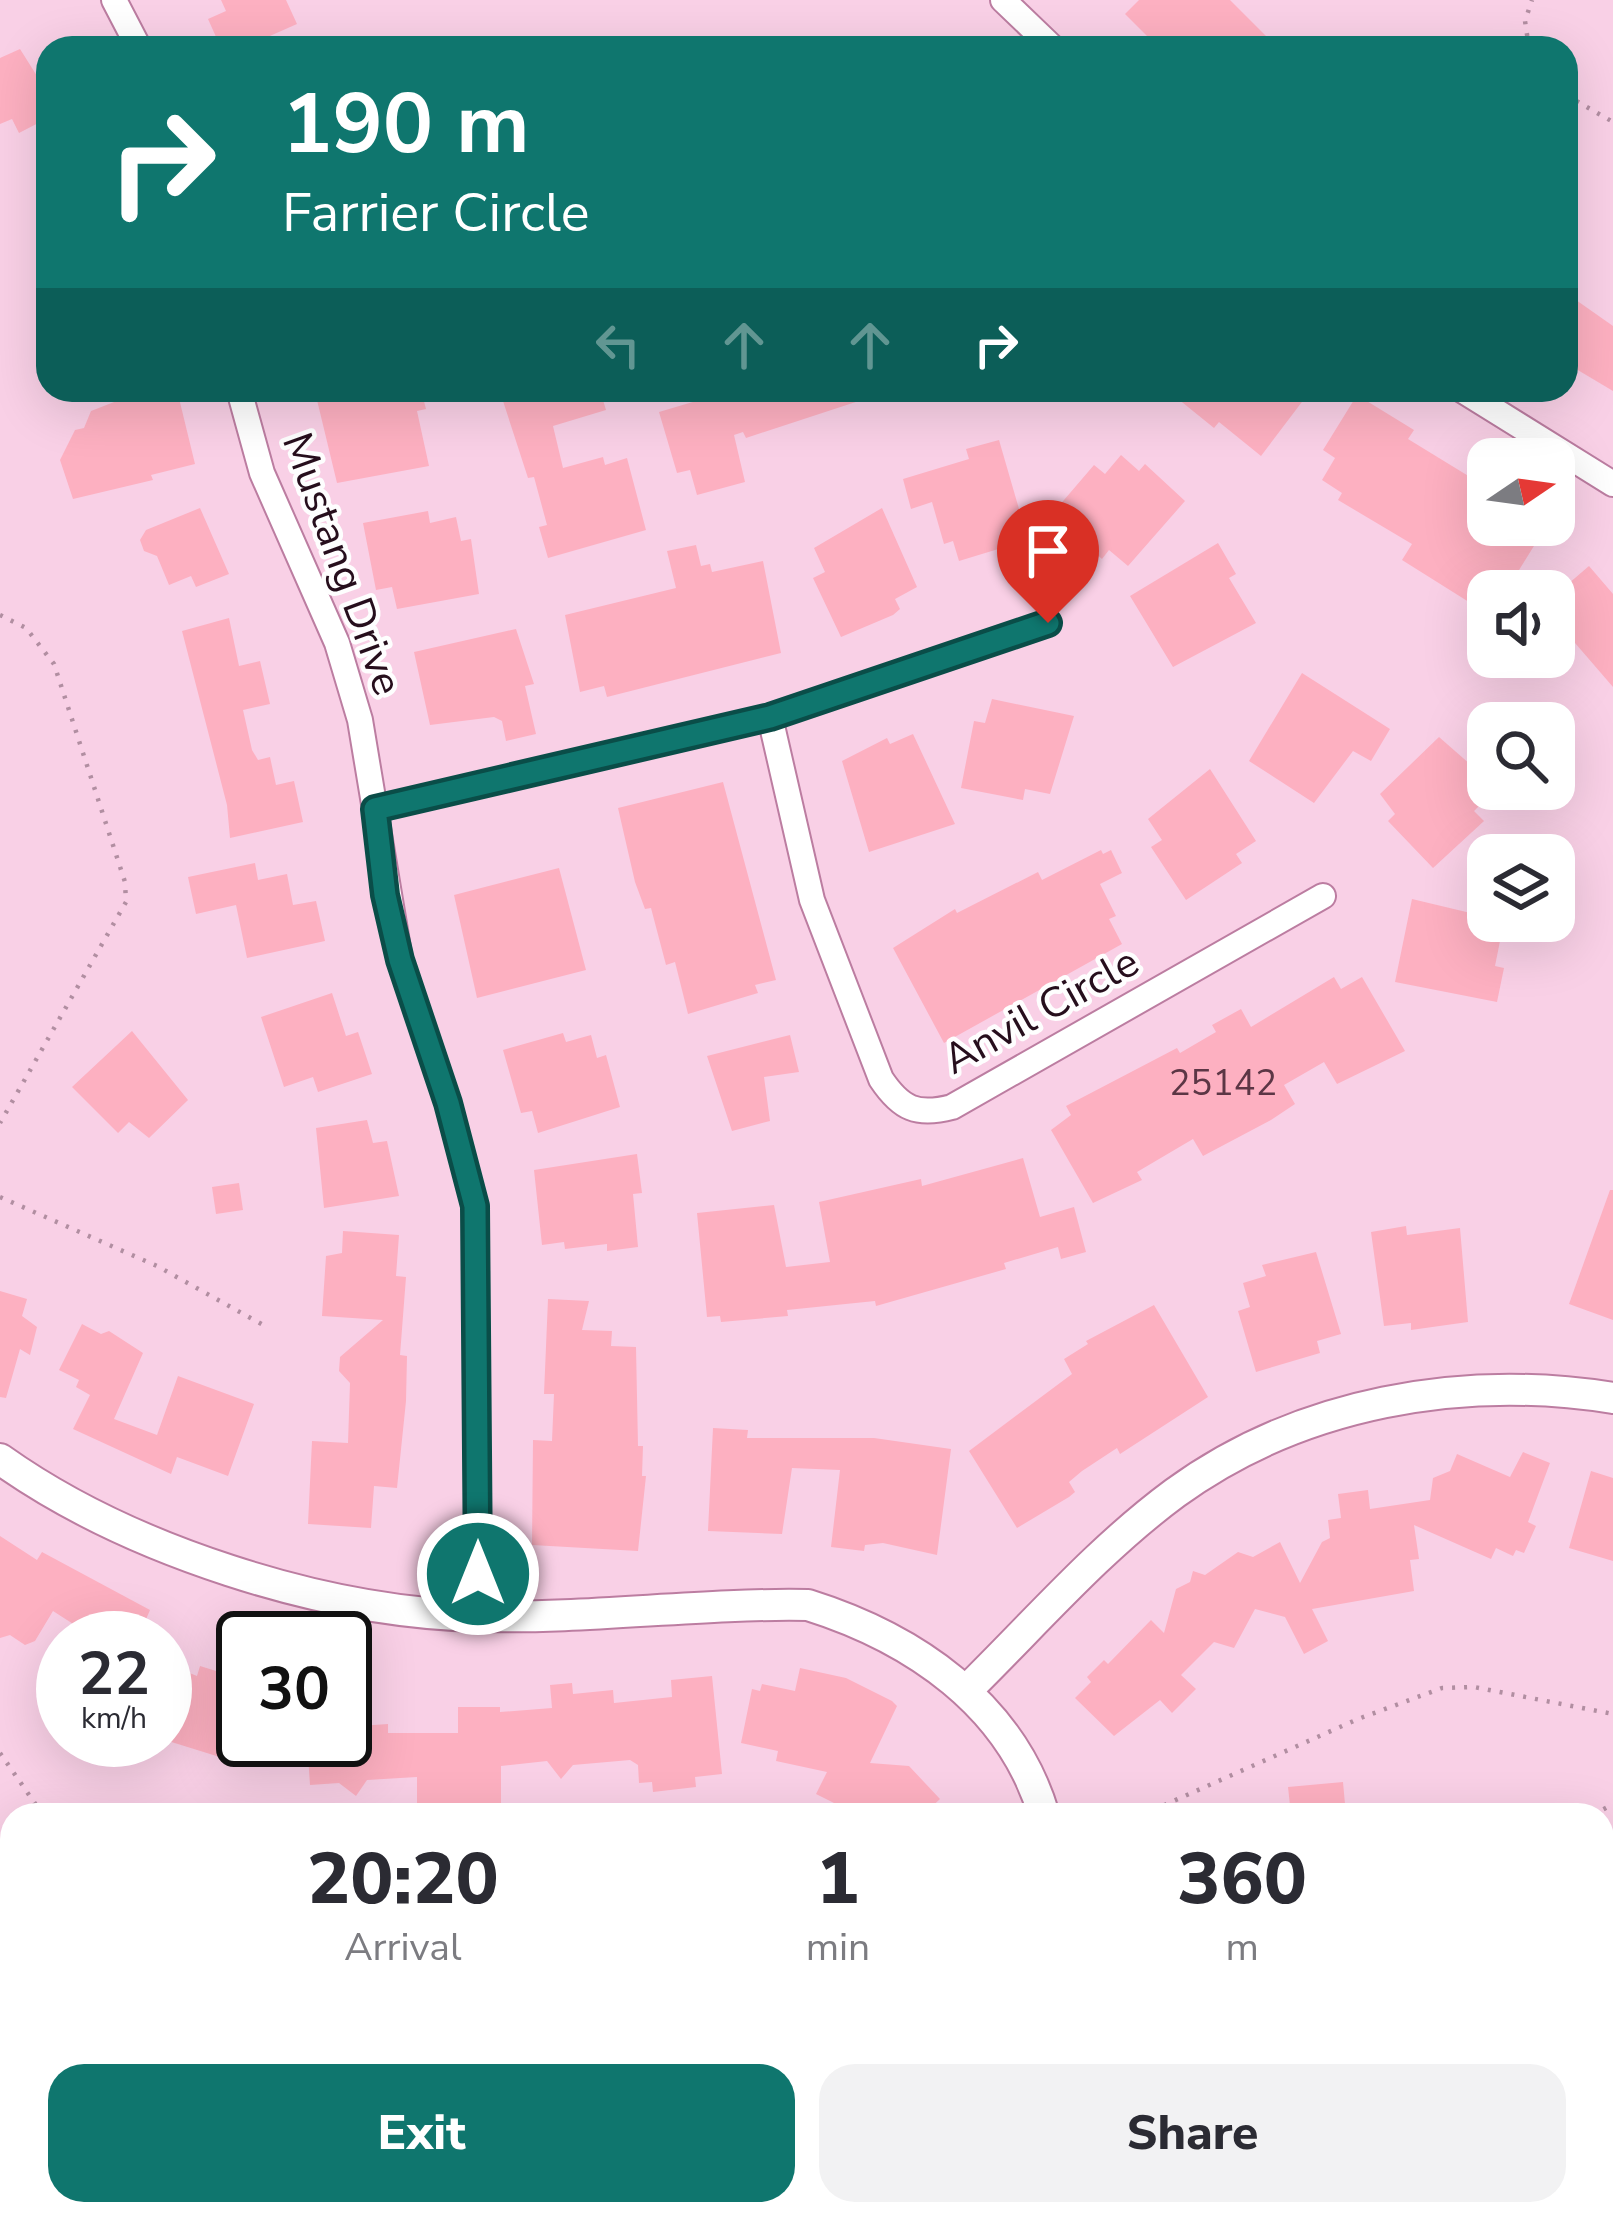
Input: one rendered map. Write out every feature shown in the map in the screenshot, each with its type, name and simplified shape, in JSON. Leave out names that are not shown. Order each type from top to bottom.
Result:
[{"type":"street","points":[[114,0],[133,36]]},
{"type":"street","points":[[1003,0],[1040,36]]},
{"type":"street","name":"Mustang Drive","points":[[242,402],[262,472],[337,644],[360,721],[385,895],[400,960],[448,1103],[475,1206],[478,1616]]},
{"type":"street","points":[[1481,402],[1613,484]]},
{"type":"street","points":[[375,809],[770,717],[1048,623]]},
{"type":"street","name":"Anvil Circle","points":[[770,717],[812,900],[881,1078],[896,1101],[913,1111],[952,1107],[1322,896]]},
{"type":"street","points":[[968,1689],[1115,1544],[1176,1493],[1235,1456],[1304,1425],[1441,1392],[1531,1389],[1613,1398]]},
{"type":"street","points":[[0,1460],[100,1516],[194,1558],[294,1588],[478,1616],[808,1605],[856,1619],[914,1650],[968,1689],[1012,1748],[1038,1803]]},
{"type":"path","points":[[1527,36],[1525,21],[1532,0]]},
{"type":"path","points":[[1578,102],[1613,122]]},
{"type":"path","points":[[0,615],[26,628],[54,664],[125,882],[126,902],[0,1123]]},
{"type":"path","points":[[0,1197],[157,1266],[266,1326]]},
{"type":"path","points":[[1169,1803],[1358,1719],[1442,1688],[1474,1687],[1613,1714]]},
{"type":"path","points":[[0,1753],[35,1803]]},
{"type":"building","points":[[221,0],[286,0],[297,24],[270,36],[216,36],[208,19],[226,11]]},
{"type":"building","points":[[1139,0],[1230,0],[1266,36],[1147,36],[1125,14]]},
{"type":"building","points":[[20,49],[36,74],[36,124],[19,133],[12,119],[0,124],[0,58]]},
{"type":"building","points":[[1578,301],[1613,326],[1613,391],[1578,370]]},
{"type":"building","points":[[114,402],[180,402],[195,464],[151,475],[153,480],[73,499],[60,460],[91,411]]},
{"type":"building","points":[[317,402],[424,402],[426,409],[417,411],[429,466],[337,483]]},
{"type":"building","points":[[503,402],[604,402],[606,410],[553,426],[563,468],[603,457],[605,465],[627,458],[646,530],[548,558],[539,527],[547,525],[534,477],[528,478]]},
{"type":"building","points":[[693,402],[856,402],[746,438],[743,432],[734,435],[745,482],[697,495],[690,470],[677,473],[659,412]]},
{"type":"building","points":[[1182,402],[1302,402],[1261,456],[1219,422],[1214,428]]},
{"type":"building","points":[[1353,402],[1368,402],[1414,430],[1408,439],[1467,475],[1467,546],[1534,546],[1519,570],[1467,570],[1467,601],[1402,560],[1412,544],[1338,500],[1342,493],[1322,480],[1335,458],[1323,450]]},
{"type":"building","points":[[999,440],[1028,540],[959,561],[953,541],[944,544],[932,502],[911,509],[903,479],[969,459],[966,449]]},
{"type":"building","points":[[1121,455],[1139,471],[1145,464],[1185,501],[1128,566],[1109,550],[1102,559],[1052,514],[1094,465],[1105,474]]},
{"type":"building","points":[[200,508],[229,574],[196,587],[191,576],[169,585],[157,556],[144,551],[140,540],[146,530]]},
{"type":"building","points":[[882,508],[917,587],[895,599],[900,609],[893,615],[841,637],[813,578],[825,572],[814,548]]},
{"type":"building","points":[[428,511],[430,523],[456,517],[461,541],[471,539],[479,594],[397,609],[392,587],[376,590],[363,523]]},
{"type":"building","points":[[1218,543],[1236,574],[1229,578],[1256,623],[1173,667],[1130,596]]},
{"type":"building","points":[[696,545],[701,566],[710,564],[712,572],[763,561],[781,653],[607,697],[604,686],[580,692],[565,615],[676,588],[667,551]]},
{"type":"building","points":[[1589,566],[1613,594],[1613,687],[1575,643],[1575,578]]},
{"type":"building","points":[[229,618],[239,666],[260,661],[270,704],[243,710],[252,750],[258,760],[270,757],[276,785],[294,781],[303,822],[230,838],[227,805],[182,631]]},
{"type":"building","points":[[516,629],[534,684],[525,686],[536,734],[506,741],[502,721],[494,717],[430,725],[414,652]]},
{"type":"building","points":[[1302,673],[1390,729],[1371,761],[1353,751],[1314,803],[1249,761]]},
{"type":"building","points":[[992,699],[1074,716],[1050,794],[1025,789],[1023,800],[961,788],[974,721],[985,723]]},
{"type":"building","points":[[913,734],[955,824],[869,852],[842,761],[887,738],[890,744]]},
{"type":"building","points":[[1439,737],[1467,762],[1467,810],[1475,810],[1484,821],[1433,868],[1388,821],[1395,814],[1380,794]]},
{"type":"building","points":[[1210,769],[1256,841],[1236,854],[1242,863],[1186,900],[1151,847],[1162,840],[1148,819]]},
{"type":"building","points":[[723,782],[776,980],[755,985],[758,993],[688,1014],[675,962],[666,965],[651,908],[645,909],[635,882],[618,808]]},
{"type":"building","points":[[1101,850],[1103,854],[1111,850],[1122,873],[1100,884],[1116,916],[1109,919],[1122,944],[944,1043],[893,948],[955,909],[957,913],[1038,872],[1042,880]]},
{"type":"building","points":[[255,863],[258,880],[287,874],[293,905],[316,901],[325,941],[247,958],[236,905],[196,914],[188,877]]},
{"type":"building","points":[[559,868],[586,970],[477,998],[454,895]]},
{"type":"building","points":[[1412,899],[1467,912],[1467,942],[1500,942],[1495,966],[1504,968],[1497,1002],[1395,982]]},
{"type":"building","points":[[1334,977],[1341,989],[1362,977],[1405,1051],[1337,1084],[1324,1062],[1284,1085],[1295,1104],[1271,1120],[1203,1156],[1193,1139],[1137,1172],[1142,1180],[1093,1203],[1051,1130],[1071,1115],[1066,1106],[1177,1048],[1180,1053],[1216,1032],[1212,1025],[1241,1009],[1251,1027]]},
{"type":"building","points":[[332,993],[346,1036],[358,1032],[372,1074],[318,1092],[313,1077],[284,1087],[261,1017]]},
{"type":"building","points":[[132,1031],[188,1100],[149,1138],[129,1122],[118,1133],[72,1087]]},
{"type":"building","points":[[563,1033],[566,1042],[591,1035],[597,1058],[606,1055],[620,1107],[538,1133],[532,1111],[521,1113],[503,1050]]},
{"type":"building","points":[[790,1035],[799,1072],[764,1077],[770,1121],[732,1131],[707,1056]]},
{"type":"building","points":[[367,1120],[373,1143],[387,1141],[399,1196],[324,1208],[316,1128]]},
{"type":"building","points":[[637,1154],[642,1193],[633,1194],[638,1247],[607,1251],[607,1244],[565,1249],[564,1242],[542,1245],[534,1170]]},
{"type":"building","points":[[1023,1158],[1040,1217],[1074,1207],[1086,1252],[1061,1259],[1058,1247],[1004,1263],[1006,1269],[876,1306],[875,1301],[787,1310],[788,1316],[721,1322],[720,1316],[707,1317],[697,1213],[774,1205],[786,1267],[830,1262],[819,1202],[921,1179],[922,1186]]},
{"type":"building","points":[[239,1183],[243,1210],[216,1214],[212,1187]]},
{"type":"building","points":[[1613,1190],[1613,1320],[1569,1304]]},
{"type":"building","points":[[1406,1226],[1407,1235],[1460,1228],[1468,1322],[1411,1330],[1411,1323],[1384,1326],[1371,1232]]},
{"type":"building","points":[[343,1231],[399,1235],[396,1276],[406,1277],[400,1355],[407,1356],[406,1401],[397,1488],[374,1486],[371,1528],[308,1524],[312,1441],[348,1443],[350,1383],[339,1371],[340,1357],[383,1320],[322,1316],[326,1256],[342,1253]]},
{"type":"building","points":[[1316,1252],[1341,1334],[1317,1341],[1320,1353],[1256,1372],[1238,1311],[1250,1307],[1243,1283],[1266,1276],[1262,1265]]},
{"type":"building","points":[[0,1291],[27,1299],[22,1316],[37,1327],[30,1355],[20,1349],[6,1398],[0,1397]]},
{"type":"building","points":[[548,1299],[589,1301],[582,1330],[612,1331],[611,1346],[636,1347],[638,1446],[643,1446],[642,1476],[646,1476],[638,1551],[532,1545],[533,1440],[552,1441],[554,1394],[544,1394]]},
{"type":"building","points":[[1154,1305],[1208,1397],[1120,1454],[1117,1448],[1082,1471],[1069,1482],[1075,1492],[1017,1528],[969,1451],[1072,1374],[1064,1359],[1086,1341]]},
{"type":"building","points":[[82,1324],[101,1334],[109,1331],[143,1353],[114,1419],[157,1435],[178,1376],[254,1404],[228,1476],[177,1457],[171,1474],[73,1429],[90,1395],[76,1387],[79,1380],[59,1370]]},
{"type":"building","points":[[713,1428],[748,1430],[747,1438],[874,1438],[951,1449],[937,1555],[883,1543],[865,1545],[864,1551],[831,1547],[840,1470],[792,1468],[782,1534],[708,1531]]},
{"type":"building","points":[[1523,1452],[1550,1463],[1528,1522],[1536,1526],[1524,1553],[1516,1550],[1513,1556],[1496,1548],[1491,1559],[1414,1525],[1419,1559],[1410,1560],[1414,1591],[1312,1609],[1328,1641],[1304,1654],[1285,1617],[1255,1609],[1234,1648],[1214,1642],[1181,1675],[1196,1689],[1172,1713],[1160,1700],[1114,1736],[1075,1698],[1091,1682],[1087,1677],[1104,1660],[1108,1664],[1151,1620],[1164,1633],[1176,1589],[1190,1582],[1193,1571],[1205,1575],[1238,1552],[1253,1557],[1280,1542],[1300,1583],[1322,1542],[1330,1538],[1328,1520],[1341,1518],[1338,1494],[1368,1490],[1370,1509],[1430,1500],[1433,1478],[1450,1471],[1457,1454],[1510,1477]]},
{"type":"building","points":[[1591,1471],[1613,1478],[1613,1561],[1569,1548]]},
{"type":"building","points":[[0,1536],[37,1560],[42,1552],[150,1610],[36,1611],[35,1641],[25,1645],[10,1635],[0,1638]]},
{"type":"building","points":[[200,1666],[216,1671],[216,1756],[192,1748],[192,1674],[197,1676]]},
{"type":"building","points":[[800,1668],[846,1678],[892,1701],[897,1706],[870,1763],[909,1766],[940,1799],[936,1803],[834,1803],[816,1794],[827,1772],[776,1761],[778,1751],[741,1743],[752,1689],[760,1691],[762,1684],[795,1691]]},
{"type":"building","points":[[712,1676],[722,1774],[695,1777],[696,1787],[653,1792],[652,1782],[639,1783],[638,1765],[630,1760],[573,1765],[561,1779],[547,1761],[501,1766],[501,1803],[417,1803],[417,1777],[367,1780],[356,1796],[339,1783],[310,1785],[309,1767],[372,1767],[372,1725],[388,1724],[388,1733],[458,1733],[458,1707],[500,1707],[500,1712],[552,1708],[550,1685],[572,1683],[573,1694],[613,1690],[614,1703],[672,1697],[671,1680]]},
{"type":"building","points":[[1343,1782],[1345,1803],[1290,1803],[1288,1787]]},
{"type":"route","points":[[478,1574],[475,1206],[448,1103],[400,960],[385,895],[375,809],[770,717],[850,694],[1048,623]]}]
